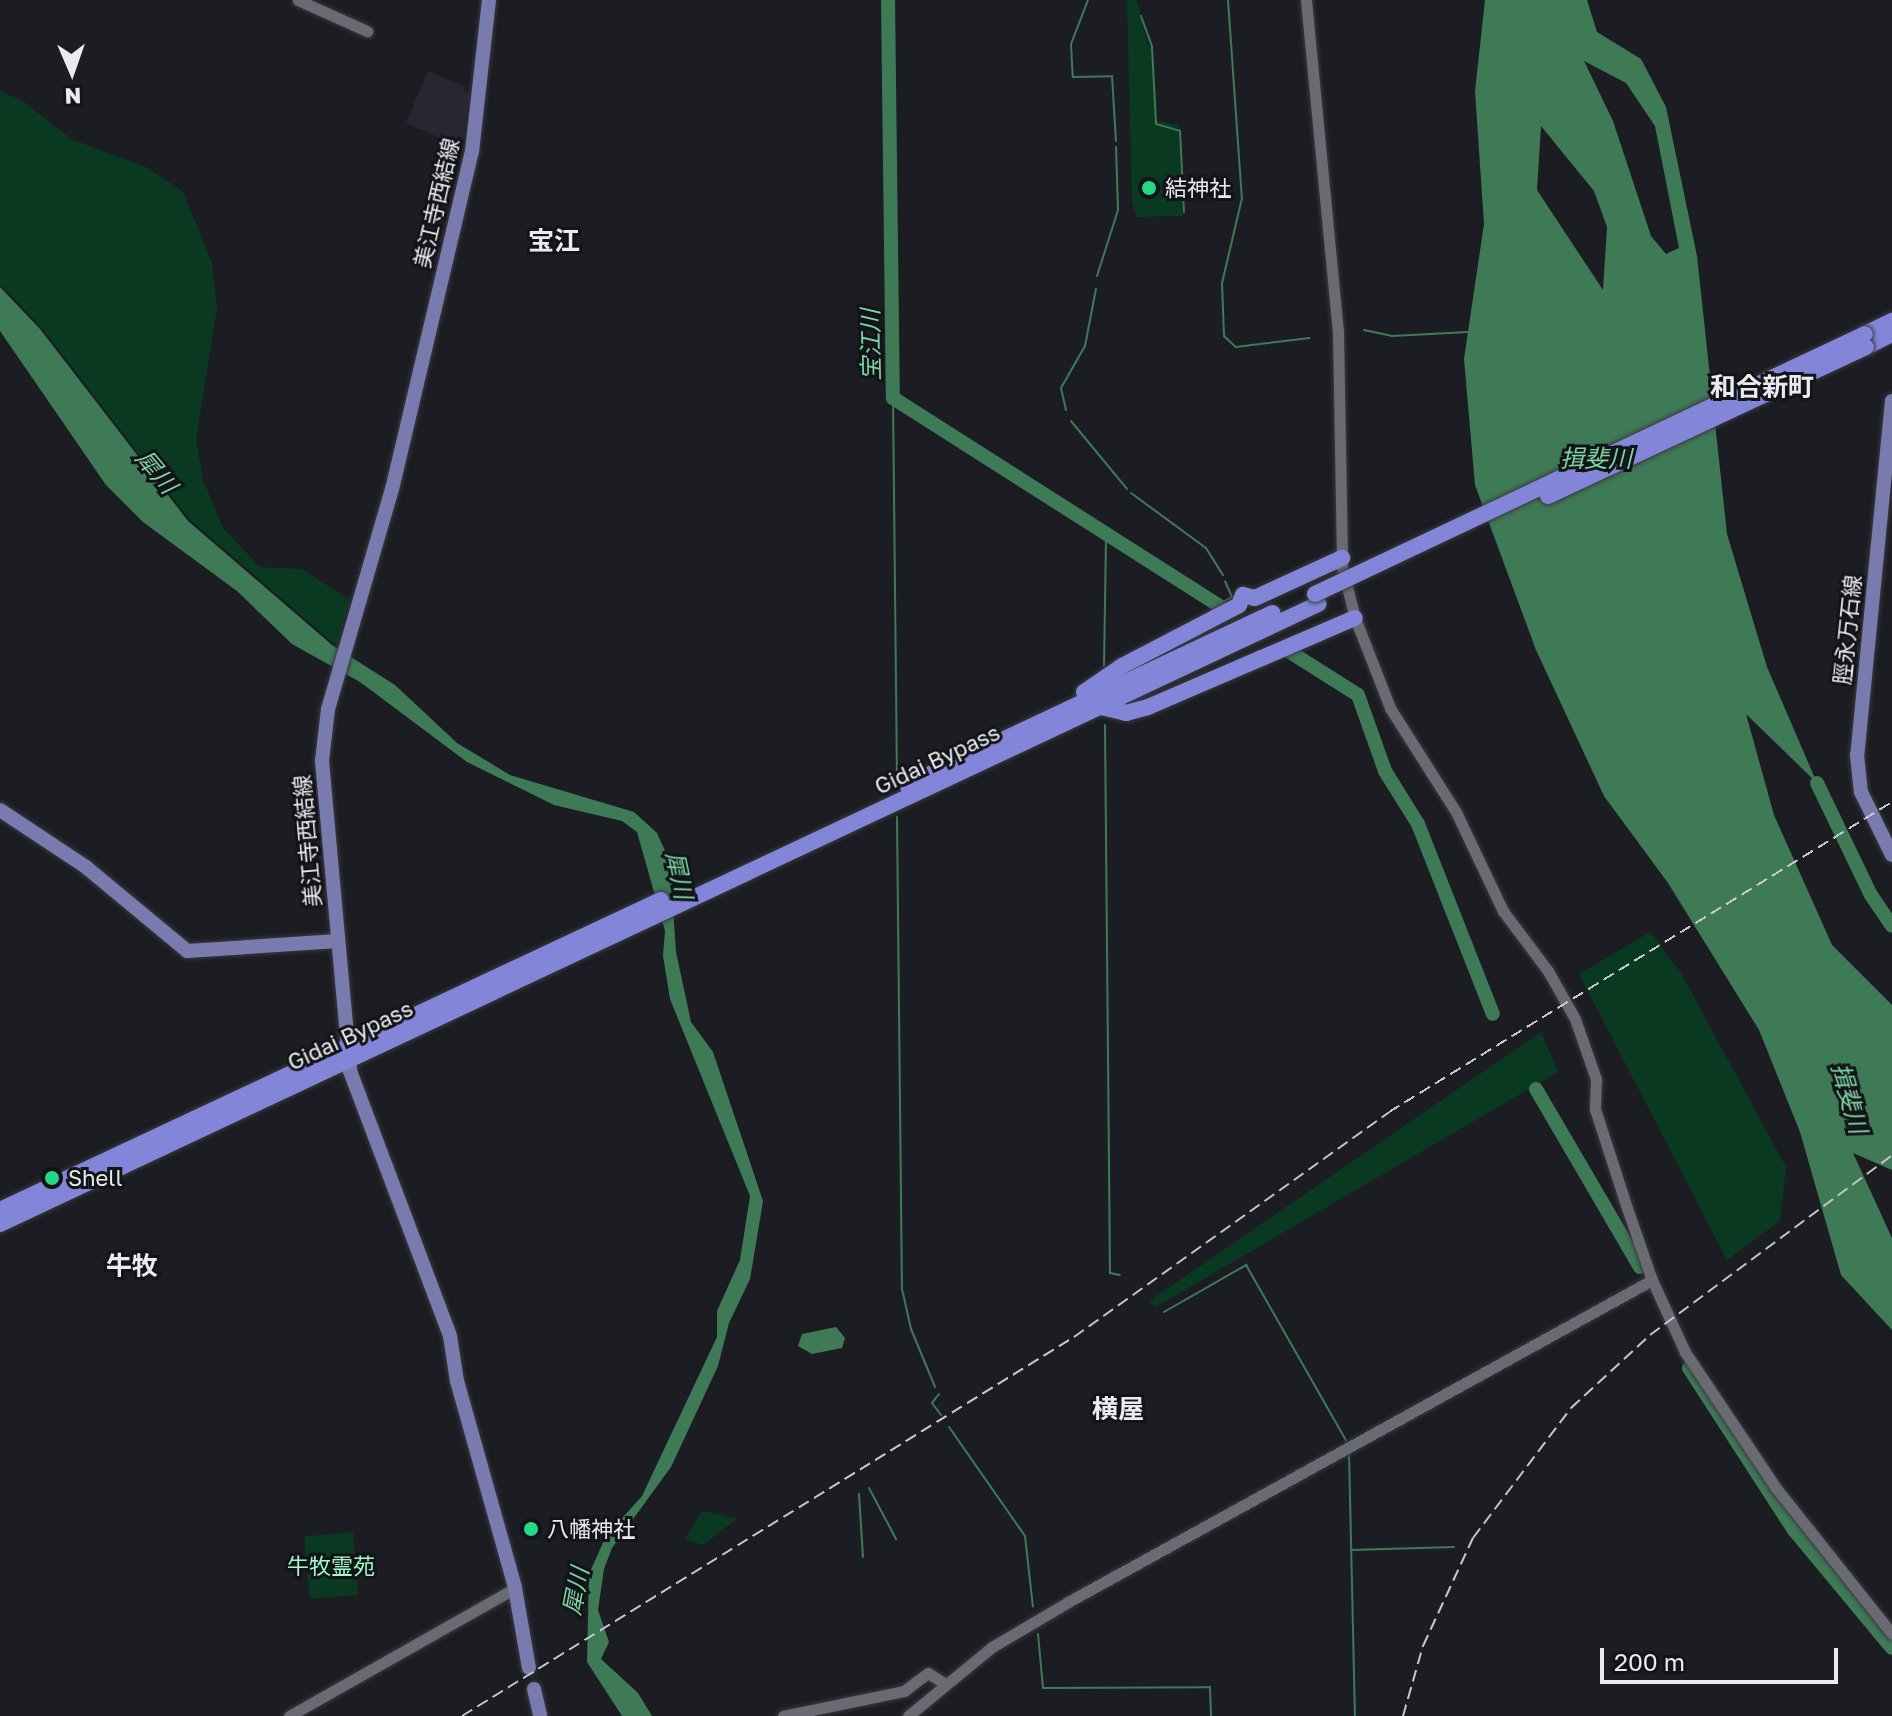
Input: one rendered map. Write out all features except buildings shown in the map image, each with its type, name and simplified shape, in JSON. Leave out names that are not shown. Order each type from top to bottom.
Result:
[{"type":"highway","name":"Gidai Bypass","points":[[0,1210],[1101,707],[1316,599],[1865,340],[1892,321]]},
{"type":"highway","name":"Gidai Bypass","points":[[1865,340],[1892,334]]},
{"type":"highway","points":[[1076,703],[1122,666],[1239,605],[1243,595],[1255,598],[1342,558]]},
{"type":"highway","name":"Gidai Bypass","points":[[726,876],[1076,703],[1316,599]]},
{"type":"highway","points":[[1101,707],[1126,713],[1148,707],[1355,618]]},
{"type":"highway","name":"Gidai Bypass","points":[[0,1224],[348,1053]]},
{"type":"main road","name":"美江寺西結線","points":[[489,0],[472,151],[392,489],[336,677],[322,761],[348,1053],[368,1125],[450,1336],[457,1381],[515,1588],[529,1668]]},
{"type":"main road","name":"脛永万石線","points":[[1892,401],[1857,755],[1861,792],[1892,855]]},
{"type":"main road","points":[[0,810],[86,867],[187,951],[338,941]]},
{"type":"main road","points":[[534,1689],[540,1716]]},
{"type":"street","points":[[298,0],[367,31]]},
{"type":"street","points":[[1306,0],[1338,331],[1342,558],[1355,618],[1397,721],[1456,812],[1503,911],[1548,971],[1575,1019],[1596,1079],[1595,1109],[1652,1280],[1685,1352],[1776,1488],[1892,1634]]},
{"type":"street","points":[[908,1716],[944,1683],[1068,1602],[1652,1280]]},
{"type":"street","points":[[289,1716],[515,1588]]},
{"type":"street","points":[[783,1716],[904,1691],[921,1674],[935,1674],[944,1683]]},
{"type":"shaded area","points":[[428,71],[463,86],[469,96],[461,147],[406,123]]},
{"type":"green space","points":[[1127,0],[1137,0],[1148,45],[1153,46],[1156,121],[1178,125],[1183,216],[1137,217],[1132,203]]},
{"type":"green space","points":[[0,91],[23,101],[71,139],[148,168],[183,192],[212,263],[217,307],[196,440],[203,480],[223,528],[260,567],[302,569],[350,600],[337,646],[189,519],[42,328],[0,284]]},
{"type":"green space","points":[[1650,932],[1681,973],[1786,1167],[1780,1221],[1727,1260],[1579,974]]},
{"type":"green space","points":[[1541,1032],[1558,1072],[1156,1307],[1149,1301]]},
{"type":"green space","points":[[702,1511],[738,1518],[703,1545],[685,1539]]},
{"type":"green space","name":"牛牧霊苑","points":[[353,1532],[358,1595],[310,1599],[304,1536]]},
{"type":"water","name":"揖斐川","points":[[1485,0],[1587,0],[1597,32],[1641,59],[1666,107],[1697,256],[1727,534],[1767,667],[1817,783],[1746,714],[1774,815],[1832,945],[1892,1005],[1892,1170],[1853,1153],[1892,1238],[1892,1330],[1841,1275],[1800,1132],[1759,1030],[1668,883],[1604,796],[1536,650],[1475,485],[1464,359],[1484,224],[1475,91]],"holes":[[[1584,61],[1626,83],[1655,126],[1679,248],[1666,254],[1651,236],[1613,121]],[[1541,126],[1594,191],[1607,227],[1603,290],[1537,190]]]},
{"type":"water","points":[[0,287],[40,329],[188,521],[332,645],[395,685],[457,743],[510,775],[634,812],[657,833],[670,862],[676,952],[691,1022],[713,1052],[763,1201],[750,1279],[729,1323],[718,1366],[671,1467],[612,1548],[604,1569],[598,1610],[609,1642],[601,1659],[638,1693],[652,1716],[622,1716],[587,1662],[589,1574],[606,1536],[642,1496],[717,1337],[717,1311],[740,1260],[750,1196],[670,999],[663,956],[665,931],[637,832],[622,821],[554,805],[467,762],[360,682],[292,644],[237,591],[143,522],[106,485],[0,331]]},
{"type":"water","points":[[836,1327],[845,1338],[842,1348],[812,1354],[798,1346],[802,1334]]},
{"type":"waterway","name":"宝江川","points":[[888,0],[893,398],[1219,606]]},
{"type":"waterway","points":[[1088,0],[1071,44],[1073,77],[1112,76],[1116,141]]},
{"type":"waterway","points":[[1228,0],[1242,198],[1222,283],[1224,336],[1236,347],[1309,338]]},
{"type":"waterway","points":[[1141,16],[1152,47],[1156,124],[1180,131],[1184,212]]},
{"type":"waterway","points":[[1097,276],[1118,210],[1116,147]]},
{"type":"waterway","points":[[1066,410],[1061,388],[1085,346],[1096,289]]},
{"type":"waterway","points":[[1364,330],[1392,336],[1468,332]]},
{"type":"waterway","points":[[893,398],[897,773]]},
{"type":"waterway","points":[[1071,421],[1127,489]]},
{"type":"waterway","points":[[1131,493],[1206,548],[1223,575]]},
{"type":"waterway","points":[[1104,666],[1106,534]]},
{"type":"waterway","points":[[1218,605],[1232,597],[1225,581]]},
{"type":"waterway","points":[[1290,652],[1358,695],[1385,771],[1418,824],[1493,1014]]},
{"type":"waterway","points":[[1105,725],[1110,1273],[1120,1275]]},
{"type":"waterway","points":[[1817,783],[1871,895],[1892,926]]},
{"type":"waterway","points":[[897,817],[902,1289],[911,1329],[935,1387]]},
{"type":"waterway","points":[[1536,1089],[1640,1267]]},
{"type":"waterway","points":[[1164,1312],[1246,1265],[1346,1440]]},
{"type":"waterway","points":[[1689,1368],[1794,1530],[1892,1648]]},
{"type":"waterway","points":[[939,1394],[932,1403],[941,1415]]},
{"type":"waterway","points":[[949,1427],[1025,1536],[1033,1607]]},
{"type":"waterway","points":[[1349,1453],[1355,1716]]},
{"type":"waterway","points":[[869,1488],[896,1539]]},
{"type":"waterway","points":[[859,1494],[863,1557]]},
{"type":"waterway","points":[[1351,1550],[1454,1547]]},
{"type":"waterway","points":[[1038,1634],[1043,1688],[1210,1687],[1211,1716]]},
{"type":"railway","points":[[462,1716],[1074,1337],[1389,1112],[1892,802]]},
{"type":"railway","points":[[1403,1716],[1423,1646],[1473,1538],[1571,1408],[1650,1335],[1892,1155]]},
{"type":"place","name":"結神社","points":[[1149,188]]},
{"type":"place","name":"Shell","points":[[52,1178]]},
{"type":"place","name":"八幡神社","points":[[531,1529]]},
{"type":"district","name":"宝江","points":[[554,241]]},
{"type":"district","name":"和合新町","points":[[1762,387]]},
{"type":"district","name":"牛牧","points":[[132,1266]]},
{"type":"district","name":"横屋","points":[[1118,1409]]},
{"type":"water label","name":"犀川","points":[[157,471]]},
{"type":"water label","name":"犀川","points":[[680,875]]},
{"type":"water label","name":"犀川","points":[[575,1591]]}]
